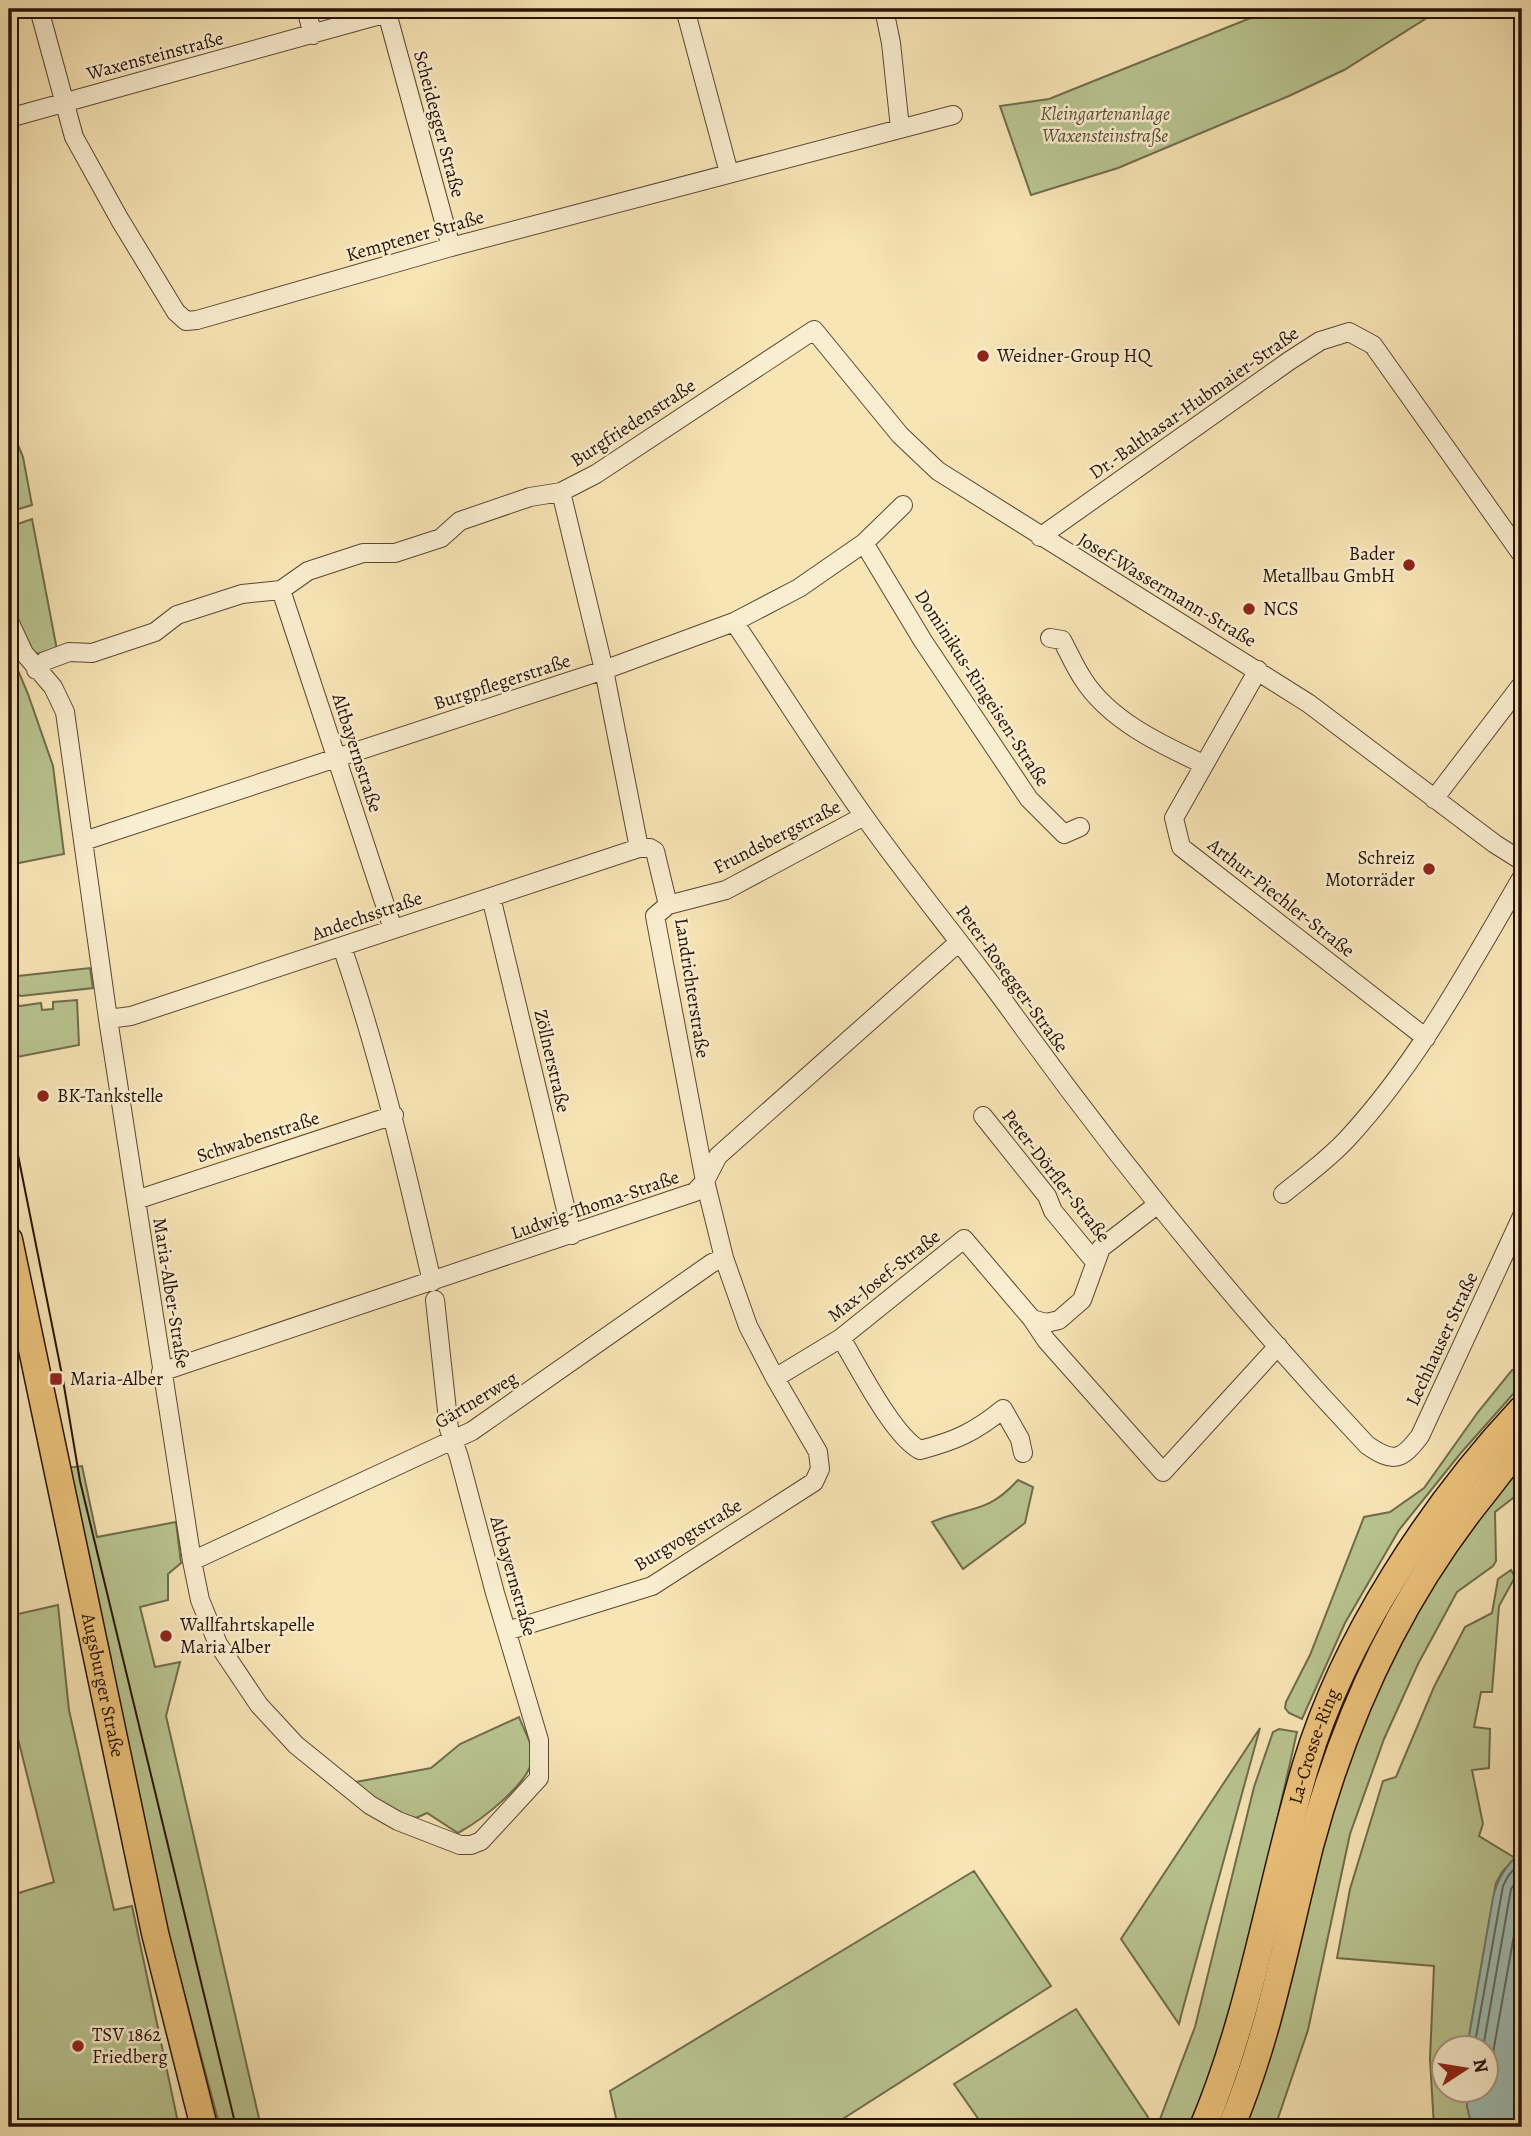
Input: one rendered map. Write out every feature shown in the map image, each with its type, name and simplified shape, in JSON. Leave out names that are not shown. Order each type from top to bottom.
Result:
[{"type":"main road","name":"Augsburger Straße","points":[[9,1240],[155,1933],[204,2127]]},
{"type":"main road","name":"La-Crosse-Ring","points":[[1203,2127],[1239,2027],[1293,1811],[1307,1762],[1328,1708],[1365,1628],[1411,1551],[1474,1465],[1522,1409]]},
{"type":"main road","name":"La-Crosse-Ring","points":[[1231,2127],[1266,2030],[1322,1806],[1335,1760],[1354,1714],[1387,1643],[1437,1556],[1522,1446]]},
{"type":"street","points":[[39,9],[65,103]]},
{"type":"street","points":[[306,9],[313,35]]},
{"type":"street","points":[[685,9],[729,173]]},
{"type":"street","points":[[884,9],[900,128]]},
{"type":"street","name":"Waxensteinstraße","points":[[9,118],[313,35],[390,11]]},
{"type":"street","name":"Scheidegger Straße","points":[[390,11],[451,247]]},
{"type":"street","name":"Kemptener Straße","points":[[65,103],[74,137],[120,220],[176,312],[186,321],[451,247],[953,115]]},
{"type":"street","name":"Burgfriedenstraße","points":[[36,670],[45,661],[69,652],[92,653],[155,632],[177,615],[243,594],[281,590],[308,571],[363,553],[395,553],[441,538],[460,520],[530,497],[561,492],[596,474],[814,330]]},
{"type":"street","name":"Josef-Wassermann-Straße","points":[[814,330],[900,435],[938,471],[1308,703],[1434,799],[1522,861]]},
{"type":"street","name":"Dr.-Balthasar-Hubmaier-Straße","points":[[1040,537],[1289,361],[1321,341],[1349,332],[1373,345],[1522,555]]},
{"type":"street","points":[[561,492],[604,670],[639,848]]},
{"type":"street","name":"Burgpflegerstraße","points":[[84,841],[604,670],[734,622],[799,587],[864,544],[903,505]]},
{"type":"street","name":"Dominikus-Ringeisen-Straße","points":[[864,544],[930,651],[1028,799],[1064,834],[1080,827]]},
{"type":"street","name":"Altbayernstraße","points":[[281,590],[393,929]]},
{"type":"street","name":"Maria-Alber-Straße","points":[[9,621],[18,643],[36,670],[53,687],[65,712],[108,1019],[191,1561],[200,1600],[218,1644],[259,1705],[296,1745],[370,1805],[398,1821],[460,1845],[481,1841]]},
{"type":"street","name":"Peter-Rosegger-Straße","points":[[734,622],[864,816],[1015,1016],[1040,1054],[1158,1204],[1278,1346],[1367,1445],[1382,1455]]},
{"type":"street","points":[[1050,638],[1062,640],[1084,681],[1110,710],[1155,740],[1203,764]]},
{"type":"street","name":"Arthur-Piechler-Straße","points":[[1258,670],[1174,818],[1181,847],[1426,1038]]},
{"type":"street","points":[[1434,799],[1522,684]]},
{"type":"street","name":"Frundsbergstraße","points":[[668,905],[726,890],[864,816]]},
{"type":"street","name":"Andechsstraße","points":[[108,1019],[131,1016],[639,848]]},
{"type":"street","name":"Landrichterstraße","points":[[639,848],[655,851],[668,905],[655,916],[705,1181],[724,1258],[748,1326],[818,1452]]},
{"type":"street","points":[[1283,1194],[1346,1140],[1377,1105],[1426,1038],[1522,877]]},
{"type":"street","name":"Zöllnerstraße","points":[[491,897],[572,1235]]},
{"type":"street","name":"Ludwig-Thoma-Straße","points":[[162,1372],[434,1291],[572,1235],[695,1192],[705,1181],[718,1156],[959,942]]},
{"type":"street","name":"Altbayernstraße","points":[[342,947],[368,1023],[394,1115],[434,1291],[452,1441],[459,1457],[539,1740],[539,1778],[481,1841]]},
{"type":"street","name":"Schwabenstraße","points":[[136,1200],[394,1115]]},
{"type":"street","name":"Peter-Dörfler-Straße","points":[[983,1116],[1047,1196],[1053,1211],[1095,1262]]},
{"type":"street","points":[[1032,1319],[1045,1323],[1059,1320],[1082,1300],[1101,1248],[1158,1204]]},
{"type":"street","name":"Lechhauser Straße","points":[[1382,1455],[1395,1458],[1407,1453],[1420,1436],[1522,1216]]},
{"type":"street","name":"Max-Josef-Straße","points":[[775,1378],[841,1338],[964,1240],[1032,1319],[1046,1340],[1163,1472],[1278,1346]]},
{"type":"street","name":"Gärtnerweg","points":[[191,1561],[472,1431],[712,1263],[724,1258]]},
{"type":"street","points":[[841,1338],[910,1445],[920,1450],[951,1442],[978,1429],[1003,1409],[1020,1439],[1023,1453]]},
{"type":"street","name":"Burgvogtstraße","points":[[507,1631],[652,1586],[814,1482],[820,1469],[818,1452]]},
{"type":"green space","name":"Kleingartenanlage Waxensteinstraße","points":[[1273,9],[1441,9],[1344,70],[1289,96],[1118,168],[1031,195],[1000,106],[1049,99]]},
{"type":"green space","points":[[9,423],[23,457],[32,505],[9,512],[9,474],[16,470],[9,441]]},
{"type":"green space","points":[[32,519],[57,650],[35,654],[24,638],[9,594],[9,527]]},
{"type":"green space","points":[[9,649],[53,766],[64,854],[9,865]]},
{"type":"green space","points":[[90,968],[93,988],[21,996],[14,993],[11,982],[18,976]]},
{"type":"green space","points":[[77,1000],[79,1045],[17,1057],[11,1054],[9,1001],[20,1006],[41,1003],[42,1010],[53,1009],[53,1002]]},
{"type":"green space","points":[[1522,1367],[1522,1384],[1460,1454],[1399,1530],[1345,1623],[1302,1719],[1289,1713],[1285,1708],[1286,1702],[1310,1655],[1364,1517],[1390,1512],[1424,1488],[1478,1412],[1512,1370]]},
{"type":"green space","points":[[1522,1464],[1522,1491],[1495,1512],[1496,1561],[1457,1592],[1418,1664],[1384,1739],[1350,1834],[1308,2030],[1275,2127],[1245,2127],[1269,2056],[1325,1836],[1368,1712],[1405,1633],[1427,1594],[1480,1514]]},
{"type":"green space","points":[[82,1466],[97,1537],[176,1522],[181,1563],[168,1574],[168,1600],[140,1607],[155,1667],[180,1662],[166,1716],[261,2127],[220,2127],[173,1952],[141,1816],[65,1468]]},
{"type":"green space","points":[[1018,1480],[1033,1487],[1025,1523],[963,1569],[932,1522],[987,1504],[997,1499]]},
{"type":"green space","points":[[1511,1570],[1515,1577],[1499,1606],[1492,1692],[1481,1692],[1474,1727],[1490,1729],[1489,1768],[1472,1770],[1483,1824],[1479,1836],[1515,1858],[1496,1883],[1469,2035],[1431,2035],[1434,1966],[1337,1958],[1350,1889],[1383,1781],[1396,1777],[1434,1687],[1465,1627],[1492,1613],[1498,1579]]},
{"type":"green space","points":[[58,1605],[69,1710],[114,1910],[132,1906],[179,2127],[9,2127],[9,2055],[13,2054],[9,2037],[9,1896],[54,1882],[9,1703],[9,1616]]},
{"type":"green space","points":[[519,1717],[533,1754],[531,1765],[516,1788],[458,1833],[427,1813],[416,1818],[380,1806],[356,1782],[431,1768],[460,1744]]},
{"type":"green space","points":[[1260,1728],[1182,2012],[1179,2024],[1121,1939]]},
{"type":"green space","points":[[1279,1729],[1297,1732],[1234,2010],[1193,2127],[1157,2127],[1195,2027],[1254,1787],[1273,1732]]},
{"type":"green space","points":[[974,1871],[1051,1986],[830,2127],[618,2127],[610,2091]]},
{"type":"green space","points":[[1076,2009],[1148,2117],[1143,2127],[984,2127],[954,2084]]},
{"type":"green space","points":[[1433,2104],[1467,2104],[1472,2127],[1434,2127]]},
{"type":"water","points":[[1522,1851],[1522,2127],[1472,2127],[1467,2104],[1500,2104],[1500,2035],[1469,2035],[1493,1898],[1503,1872]]},
{"type":"tram line","points":[[9,1110],[63,1380],[80,1481],[236,2127]]},
{"type":"place","name":"Weidner-Group HQ","points":[[983,356]]},
{"type":"place","name":"Bader Metallbau GmbH","points":[[1409,565]]},
{"type":"place","name":"NCS","points":[[1249,609]]},
{"type":"place","name":"Schreiz Motorräder","points":[[1429,869]]},
{"type":"place","name":"BK-Tankstelle","points":[[43,1096]]},
{"type":"place","name":"Maria-Alber","points":[[56,1379]]},
{"type":"place","name":"Wallfahrtskapelle Maria Alber","points":[[166,1636]]},
{"type":"place","name":"TSV 1862 Friedberg","points":[[78,2046]]}]
